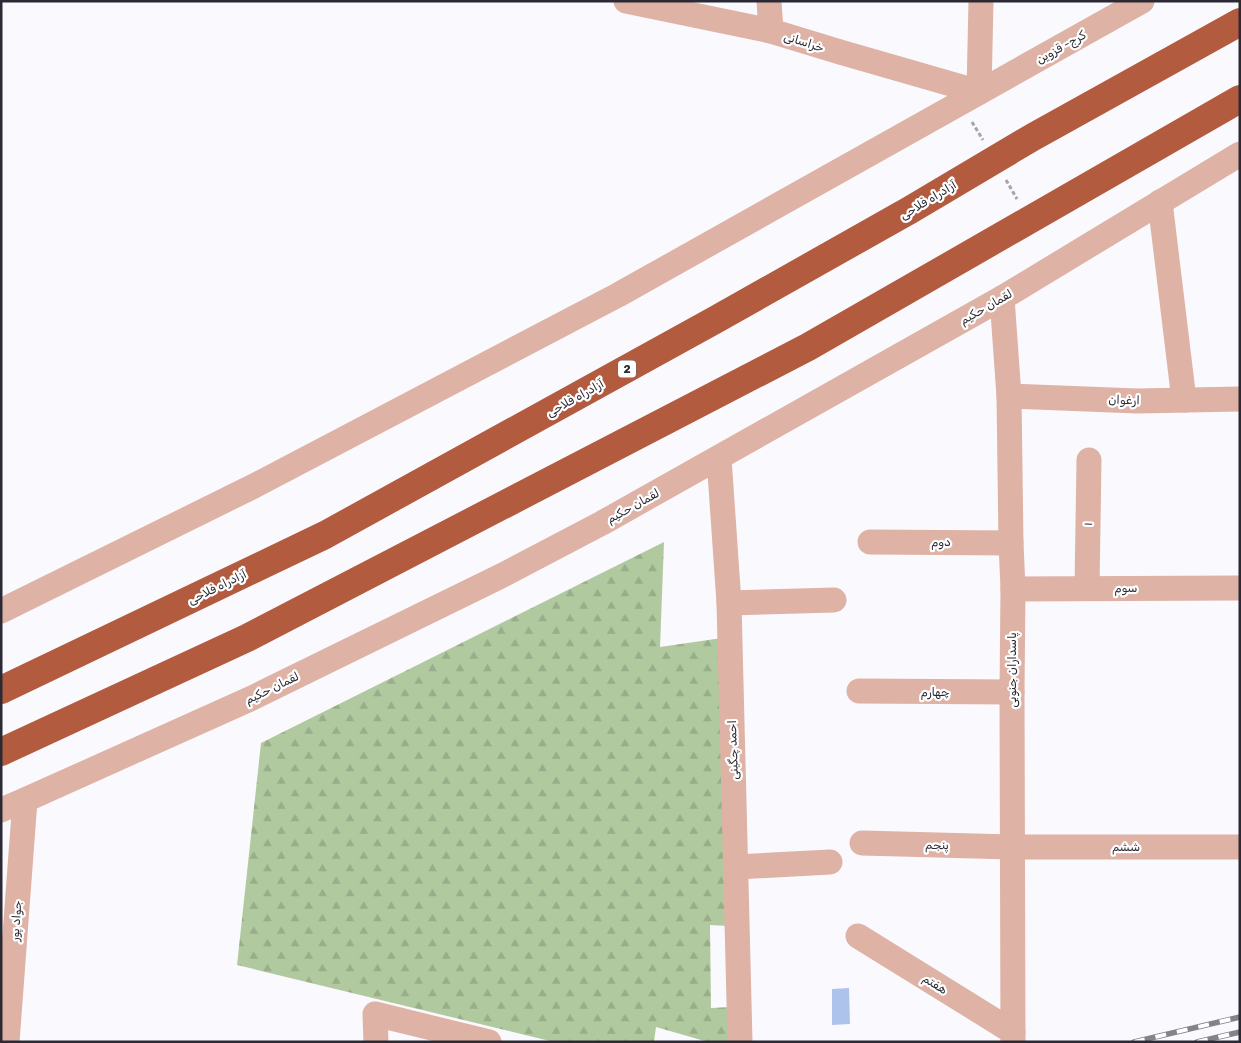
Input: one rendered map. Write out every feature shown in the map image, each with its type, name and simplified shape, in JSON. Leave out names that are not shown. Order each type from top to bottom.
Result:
[{"type":"highway","name":"آزادراه فلاحی","points":[[1,690],[326,535],[715,320],[910,210],[1033,137],[1240,22]]},
{"type":"highway","points":[[1,752],[247,638],[808,347],[1240,99]]},
{"type":"street","name":"خراسانی","points":[[626,1],[771,31],[979,92]]},
{"type":"street","points":[[769,1],[771,31]]},
{"type":"street","points":[[979,92],[981,1]]},
{"type":"street","name":"کرج- قزوین","points":[[1,611],[254,486],[618,295],[1142,1]]},
{"type":"street","name":"لقمان حکیم","points":[[1,810],[250,699],[602,523],[1002,298],[1240,154]]},
{"type":"street","points":[[1160,202],[1184,400]]},
{"type":"street","name":"پاسداران جنوبی","points":[[1002,298],[1009,396],[1013,588],[1013,1037]]},
{"type":"street","name":"ارغوان","points":[[1009,396],[1137,401],[1240,399]]},
{"type":"street","name":"احمد چگینی","points":[[719,458],[729,603],[740,1042]]},
{"type":"street","name":"۱","points":[[1087,588],[1089,460]]},
{"type":"street","name":"دوم","points":[[870,542],[1011,543]]},
{"type":"street","name":"سوم","points":[[1013,588],[1240,588]]},
{"type":"street","points":[[729,603],[834,600]]},
{"type":"street","name":"چهارم","points":[[859,691],[1012,692]]},
{"type":"street","name":"جواد پور","points":[[7,1042],[25,800]]},
{"type":"street","name":"پنجم","points":[[862,843],[1012,847]]},
{"type":"street","name":"ششم","points":[[1012,847],[1240,847]]},
{"type":"street","points":[[736,867],[830,862]]},
{"type":"street","name":"هفتم","points":[[858,936],[1013,1037]]},
{"type":"street","points":[[376,1042],[376,1014],[489,1042]]},
{"type":"path","points":[[971,120],[986,146]]},
{"type":"path","points":[[1006,180],[1021,205]]},
{"type":"green space","points":[[664,542],[660,647],[722,638],[728,926],[710,925],[711,1008],[730,1007],[730,1042],[708,1042],[656,1027],[654,1042],[554,1042],[237,965],[261,743]]},
{"type":"water","points":[[849,988],[850,1024],[832,1025],[832,989]]},
{"type":"railway","points":[[1134,1042],[1240,1017]]},
{"type":"railway","points":[[1197,1042],[1240,1032]]}]
